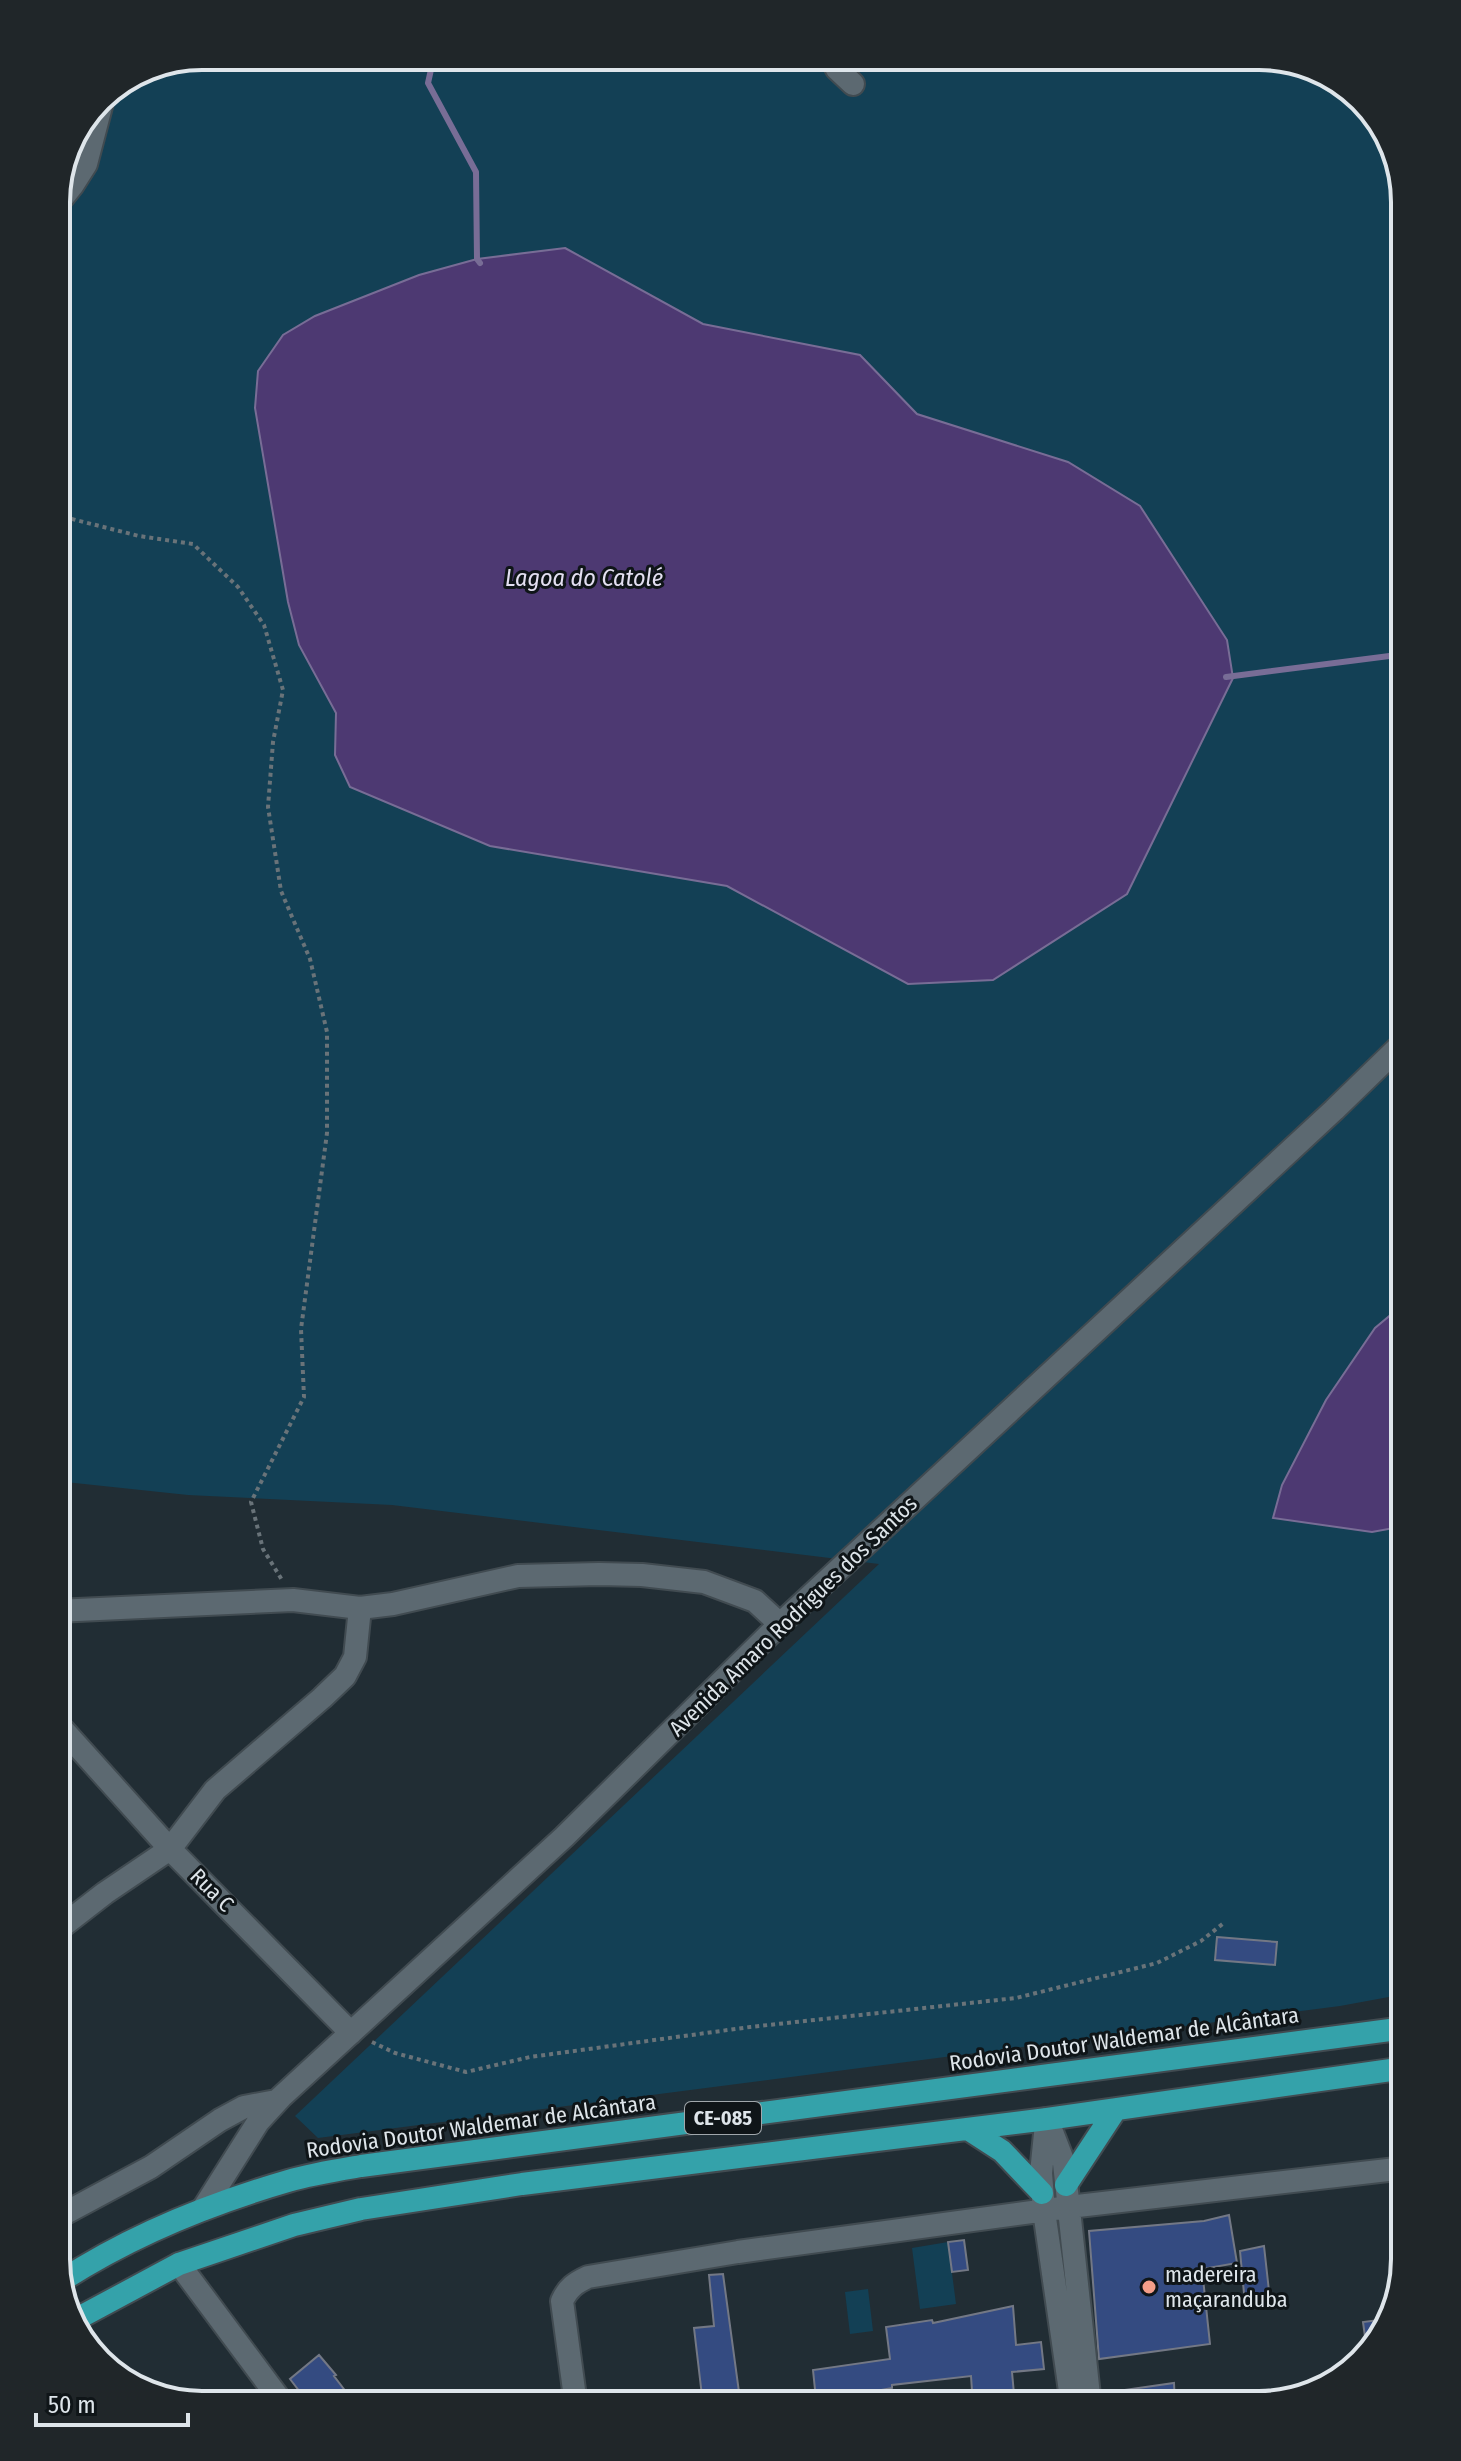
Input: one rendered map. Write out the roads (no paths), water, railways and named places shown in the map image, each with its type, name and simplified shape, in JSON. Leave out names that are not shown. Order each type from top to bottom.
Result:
[{"type":"highway","name":"Rodovia Doutor Waldemar de Alcântara","points":[[71,2275],[151,2231],[203,2209],[290,2180],[361,2166],[1391,2030]]},
{"type":"highway","name":"CE-085","points":[[83,2315],[179,2264],[294,2225],[361,2209],[538,2182],[1047,2119],[1391,2070]]},
{"type":"highway","points":[[1068,2196],[1116,2109]]},
{"type":"highway","points":[[968,2129],[1002,2151],[1043,2202]]},
{"type":"street","points":[[838,70],[853,84]]},
{"type":"street","points":[[71,187],[86,164],[97,122]]},
{"type":"street","name":"Avenida Amaro Rodrigues dos Santos","points":[[203,2209],[258,2122],[276,2101],[564,1837],[780,1624],[1391,1055]]},
{"type":"street","points":[[70,1610],[293,1600],[360,1608],[393,1604],[518,1576],[642,1575],[704,1582],[738,1593],[755,1601],[780,1624]]},
{"type":"street","points":[[70,1920],[170,1849],[215,1790],[345,1676],[355,1657],[360,1608]]},
{"type":"street","name":"Rua C","points":[[70,1738],[170,1849],[351,2033]]},
{"type":"street","points":[[70,2210],[151,2167],[244,2107],[276,2101]]},
{"type":"street","points":[[1047,2119],[1064,2163],[1089,2391]]},
{"type":"street","points":[[1047,2119],[1041,2173],[1043,2202],[1070,2391]]},
{"type":"street","points":[[574,2391],[562,2301],[567,2290],[588,2277],[1068,2196],[1391,2169]]},
{"type":"street","points":[[179,2264],[274,2391]]},
{"type":"water","name":"Lagoa do Catolé","points":[[565,248],[703,324],[860,355],[917,414],[1068,462],[1140,506],[1227,640],[1233,678],[1127,894],[993,980],[908,984],[727,886],[490,846],[350,787],[335,755],[336,713],[299,645],[288,602],[255,408],[258,371],[283,335],[315,316],[419,275],[477,259]]},
{"type":"water","points":[[1391,1315],[1391,1529],[1372,1532],[1273,1518],[1282,1485],[1326,1400],[1375,1328]]},
{"type":"waterway","points":[[431,70],[428,83],[476,172],[477,259],[480,263]]},
{"type":"waterway","points":[[1226,677],[1391,656]]},
{"type":"place","name":"madereira maçaranduba","points":[[1149,2287]]}]
